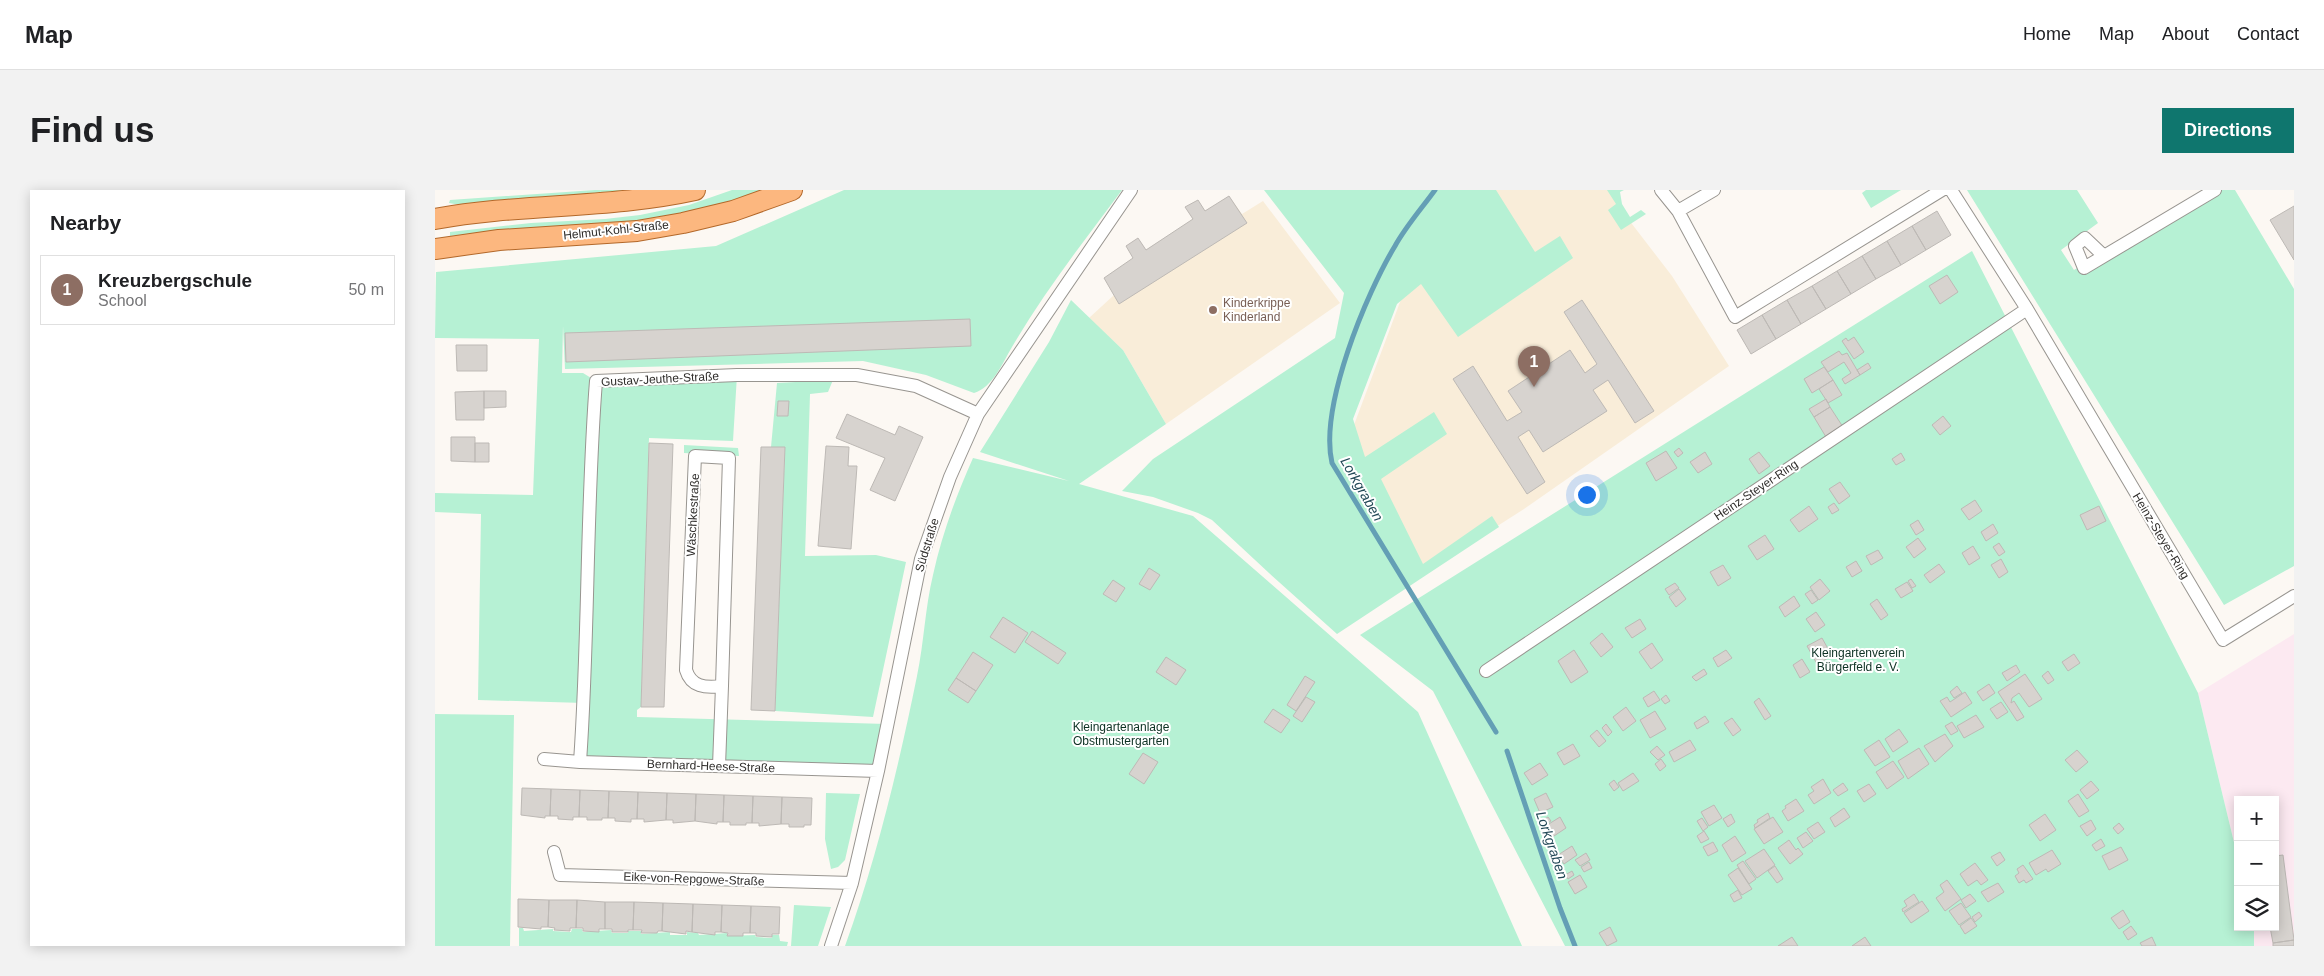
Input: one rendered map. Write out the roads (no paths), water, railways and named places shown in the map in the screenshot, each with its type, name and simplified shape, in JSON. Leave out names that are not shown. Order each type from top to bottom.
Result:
[{"type":"main road","points":[[435,219],[521,208],[606,204],[695,190]]},
{"type":"main road","name":"Helmut-Kohl-Straße","points":[[435,249],[499,240],[610,233],[665,226],[733,211],[792,190]]},
{"type":"street","name":"Südstraße","points":[[831,946],[852,884],[879,771],[921,559],[950,477],[978,414],[1131,190]]},
{"type":"street","points":[[1661,190],[1678,211],[1735,317],[1942,190]]},
{"type":"street","points":[[1678,211],[1714,190]]},
{"type":"street","name":"Heinz-Steyer-Ring","points":[[1951,190],[2027,310],[2223,640],[2294,596]]},
{"type":"street","points":[[2104,256],[2215,190]]},
{"type":"street","name":"Heinz-Steyer-Ring","points":[[1486,671],[2027,310]]},
{"type":"street","name":"Gustav-Jeuthe-Straße","points":[[580,762],[585,694],[591,440],[596,381],[737,375],[857,375],[916,386],[978,414]]},
{"type":"street","name":"Wäschkestraße","points":[[719,766],[722,686],[729,458],[695,456],[685,670],[689,679],[699,686],[722,686]]},
{"type":"street","name":"Bernhard-Heese-Straße","points":[[545,758],[580,762],[879,771]]},
{"type":"street","name":"Eike-von-Repgowe-Straße","points":[[554,852],[560,875],[852,884]]},
{"type":"waterway","name":"Lorkgraben","points":[[1435,190],[1395,246],[1383,267],[1359,321],[1339,382],[1332,412],[1330,440],[1332,463],[1496,732]]},
{"type":"waterway","name":"Lorkgraben","points":[[1507,751],[1560,908],[1575,946]]},
{"type":"place","name":"Kinderkrippe Kinderland","points":[[1213,310]]},
{"type":"place","name":"Kreuzbergschule","points":[[1534,387]]},
{"type":"park label","name":"Kleingartenverein Bürgerfeld e. V.","points":[[1858,660]]},
{"type":"park label","name":"Kleingartenanlage Obstmustergarten","points":[[1121,734]]}]
